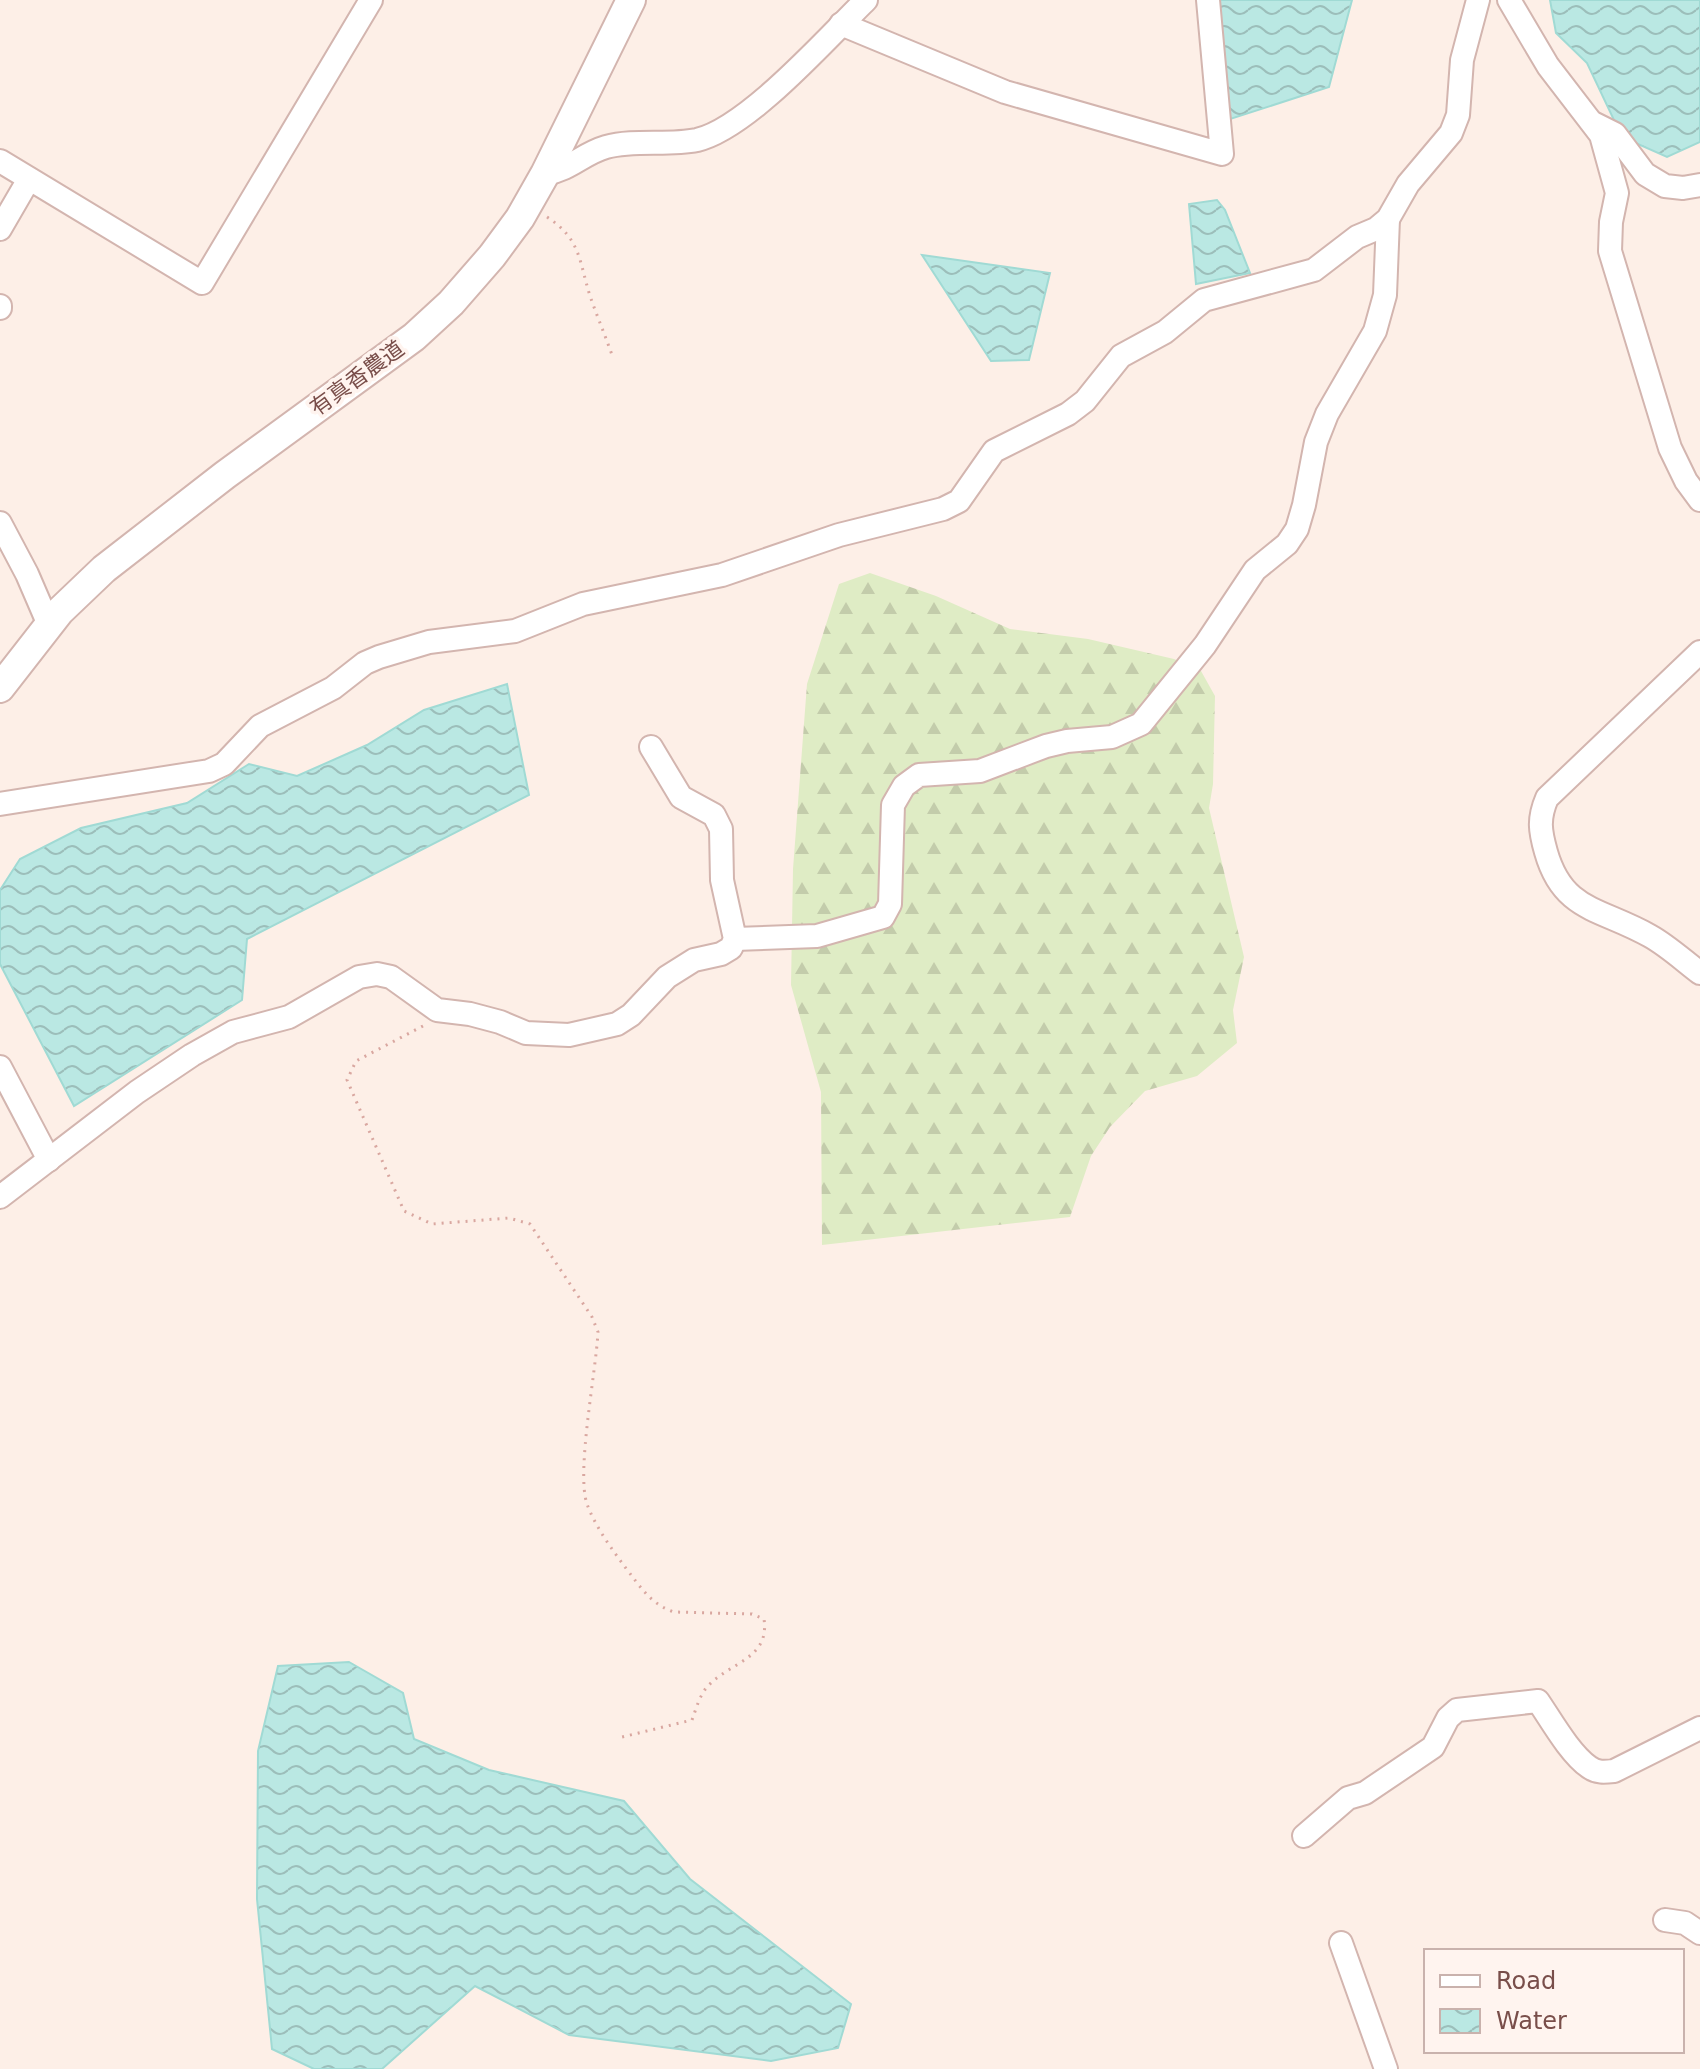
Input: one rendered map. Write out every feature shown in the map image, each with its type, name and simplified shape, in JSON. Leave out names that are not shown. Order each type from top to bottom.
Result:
[{"type":"street","points":[[0,161],[202,283],[371,0]]},
{"type":"street","name":"有真香農道","points":[[0,688],[60,611],[116,559],[414,337],[451,303],[492,256],[527,205],[631,0]]},
{"type":"street","points":[[545,174],[564,170],[592,152],[609,146],[698,140],[717,132],[757,107],[866,0]]},
{"type":"street","points":[[841,24],[1005,92],[1222,154],[1208,0]]},
{"type":"street","points":[[0,804],[209,771],[224,764],[260,726],[333,688],[365,663],[379,657],[429,642],[515,631],[583,604],[722,575],[839,535],[943,509],[959,501],[994,451],[1068,414],[1085,401],[1121,356],[1165,332],[1204,300],[1314,270],[1357,237],[1376,229],[1388,219],[1408,184],[1451,133],[1458,115],[1462,60],[1478,0]]},
{"type":"street","points":[[1509,0],[1548,66],[1601,135],[1617,193],[1611,222],[1610,251],[1670,448],[1686,481],[1700,500]]},
{"type":"street","points":[[1591,122],[1615,134],[1645,174],[1665,186],[1683,188],[1700,185]]},
{"type":"street","points":[[0,229],[29,179]]},
{"type":"street","points":[[735,939],[817,936],[883,917],[890,904],[893,805],[904,786],[919,775],[980,771],[1046,746],[1112,737],[1141,724],[1205,645],[1255,570],[1287,544],[1297,529],[1316,442],[1327,414],[1375,331],[1385,295],[1388,219]]},
{"type":"street","points":[[0,523],[49,625]]},
{"type":"street","points":[[1700,652],[1547,798],[1540,814],[1539,827],[1552,873],[1566,893],[1577,902],[1653,938],[1700,973]]},
{"type":"street","points":[[0,1197],[137,1092],[192,1055],[233,1032],[289,1017],[359,977],[377,974],[391,977],[437,1010],[470,1014],[526,1033],[569,1035],[617,1024],[631,1015],[667,977],[694,960],[721,954],[731,948],[735,939],[722,880],[721,829],[714,815],[681,797],[651,747]]},
{"type":"street","points":[[0,1067],[49,1160]]},
{"type":"street","points":[[1304,1836],[1348,1798],[1365,1793],[1433,1747],[1448,1718],[1457,1710],[1538,1701],[1579,1756],[1589,1767],[1601,1772],[1614,1771],[1700,1728]]},
{"type":"street","points":[[1665,1920],[1685,1923],[1700,1933]]},
{"type":"street","points":[[1341,1943],[1386,2069]]},
{"type":"path","points":[[527,205],[565,229],[577,247],[612,355]]},
{"type":"path","points":[[437,1010],[423,1027],[356,1061],[347,1080],[404,1211],[432,1224],[509,1218],[530,1224],[592,1317],[598,1332],[584,1477],[587,1503],[611,1549],[651,1601],[663,1608],[674,1612],[752,1614],[764,1619],[766,1634],[758,1649],[706,1687],[692,1720],[618,1738]]},
{"type":"green space","points":[[870,573],[936,596],[1010,629],[1088,639],[1174,659],[1201,671],[1215,696],[1213,784],[1209,808],[1244,957],[1233,1010],[1237,1043],[1197,1076],[1145,1091],[1110,1127],[1091,1156],[1070,1217],[822,1245],[821,1092],[791,985],[793,869],[807,684],[839,584]]},
{"type":"water","points":[[1211,0],[1352,0],[1329,87],[1224,121]]},
{"type":"water","points":[[1550,0],[1700,0],[1700,142],[1667,157],[1622,137],[1587,63],[1556,33]]},
{"type":"water","points":[[1217,200],[1225,210],[1250,273],[1196,284],[1189,204]]},
{"type":"water","points":[[922,255],[1050,273],[1029,360],[991,361]]},
{"type":"water","points":[[507,684],[529,795],[247,939],[242,1000],[74,1106],[0,964],[0,890],[20,859],[81,828],[187,803],[249,764],[297,776],[367,745],[424,710]]},
{"type":"water","points":[[349,1662],[403,1693],[414,1739],[489,1770],[624,1801],[690,1879],[851,2004],[838,2048],[771,2061],[569,2035],[475,1986],[382,2069],[314,2069],[272,2049],[257,1899],[258,1751],[278,1666]]}]
